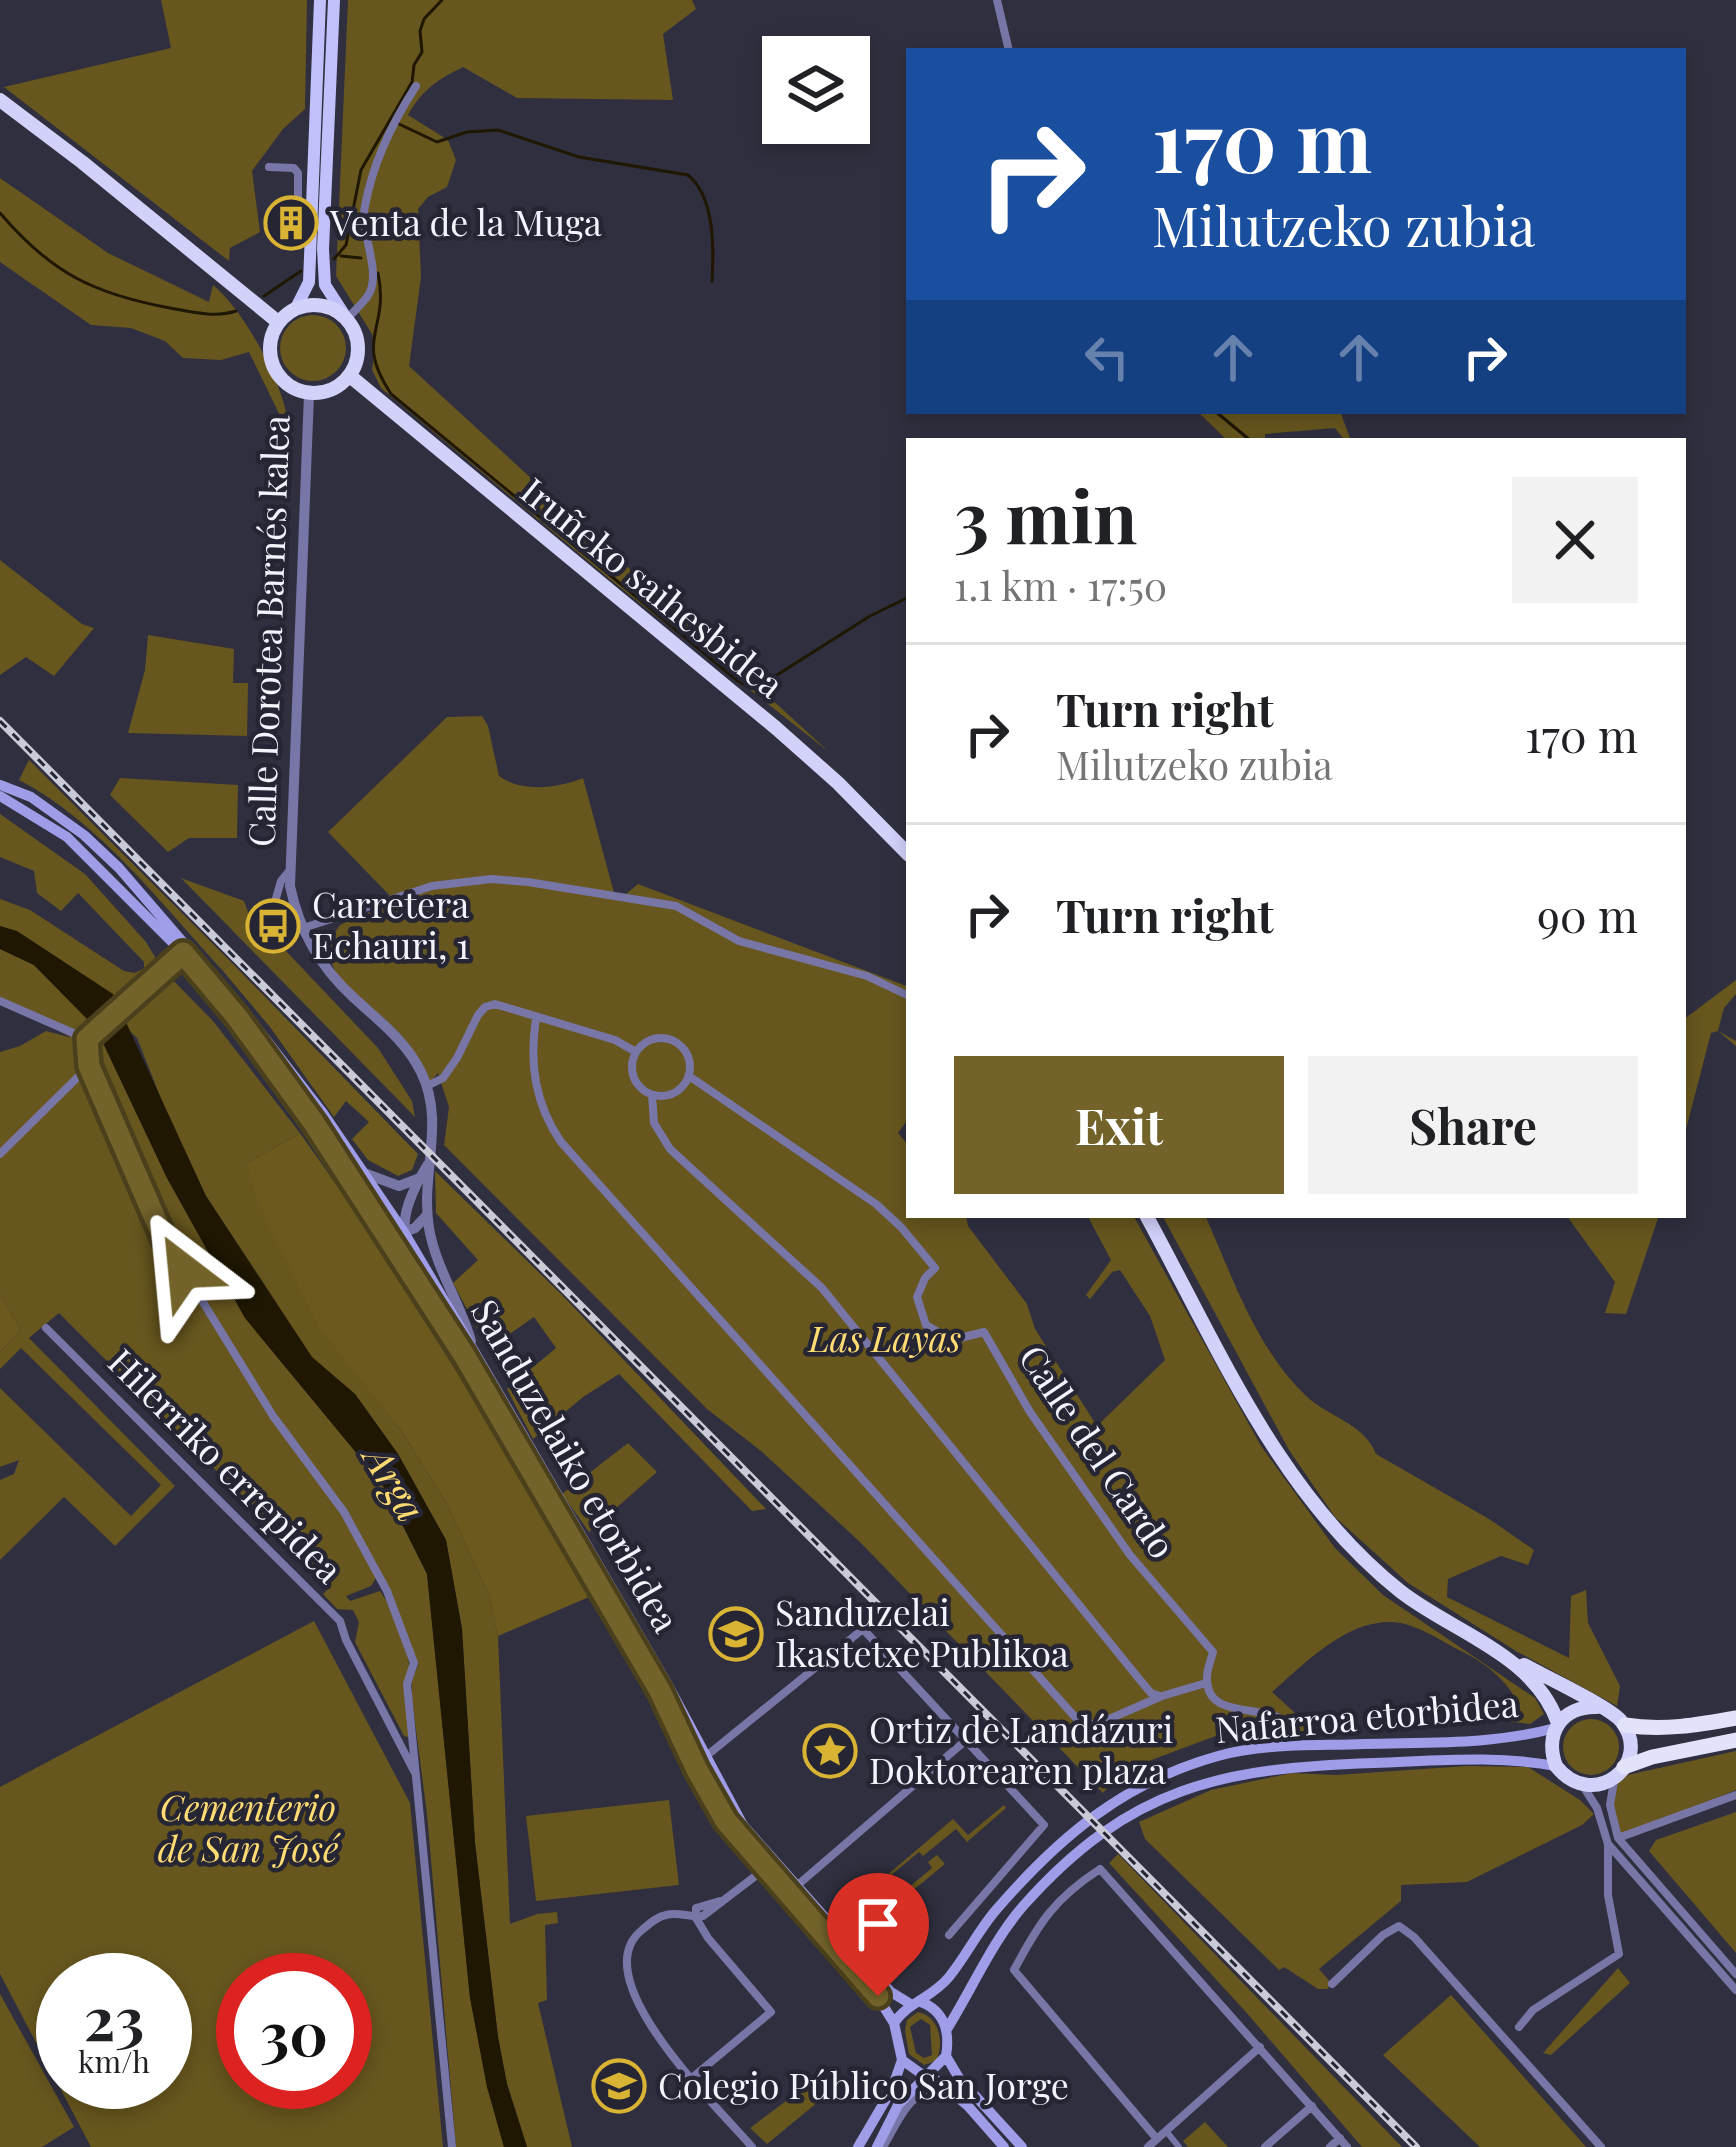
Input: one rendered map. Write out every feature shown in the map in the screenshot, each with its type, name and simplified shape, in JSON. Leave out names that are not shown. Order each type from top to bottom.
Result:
[{"type":"highway","points":[[0,100],[278,322]]},
{"type":"highway","points":[[323,305],[347,319],[358,346],[350,376],[331,390],[308,394],[292,388],[273,366],[271,336],[278,322],[296,308],[323,305]]},
{"type":"highway","name":"Iruñeko saihesbidea","points":[[350,376],[776,728],[906,852]]},
{"type":"highway","points":[[1148,1218],[1254,1413],[1333,1530],[1407,1596],[1503,1656],[1608,1710],[1624,1725],[1630,1746],[1619,1773]]},
{"type":"highway","points":[[1503,1656],[1532,1680],[1557,1725]]},
{"type":"highway","points":[[1598,1706],[1575,1709],[1557,1725],[1551,1741],[1556,1766],[1582,1785],[1604,1784],[1652,1757],[1736,1740]]},
{"type":"highway","points":[[1624,1725],[1649,1729],[1736,1718]]},
{"type":"main road","points":[[296,308],[309,282],[320,0]]},
{"type":"main road","points":[[334,0],[323,249],[325,285],[347,319]]},
{"type":"main road","points":[[0,785],[31,797],[84,836],[187,951]]},
{"type":"main road","points":[[0,796],[67,837],[187,951]]},
{"type":"main road","name":"Sanduzelaiko etorbidea","points":[[187,951],[324,1138],[469,1353],[668,1685],[769,1865]]},
{"type":"main road","name":"Sanduzelaiko etorbidea","points":[[187,951],[284,1062],[404,1232],[660,1691],[726,1821],[890,1991],[916,2004]]},
{"type":"main road","name":"Nafarroa etorbidea","points":[[916,2004],[947,1980],[994,1912],[1077,1827],[1151,1780],[1220,1755],[1293,1747],[1517,1738],[1557,1725]]},
{"type":"main road","name":"Nafarroa etorbidea","points":[[946,2029],[1022,1908],[1089,1842],[1129,1814],[1179,1792],[1232,1774],[1291,1766],[1517,1759],[1556,1766]]},
{"type":"main road","name":"Sanduzelaiko etorbidea","points":[[792,1890],[878,1996],[894,2023]]},
{"type":"main road","points":[[858,2147],[892,2089],[902,2060],[894,2023],[916,2004],[937,2011],[946,2029],[946,2056],[959,2078],[1022,2147]]},
{"type":"main road","points":[[880,2147],[898,2105],[946,2056]]},
{"type":"main road","points":[[902,2060],[946,2086],[1004,2147]]},
{"type":"street","points":[[997,0],[1008,48]]},
{"type":"street","points":[[347,319],[370,294],[373,282],[364,207],[389,131],[416,86]]},
{"type":"street","points":[[269,167],[294,168],[298,205],[313,209]]},
{"type":"street","name":"Calle Dorotea Barnés kalea","points":[[302,929],[290,870],[308,394]]},
{"type":"street","points":[[290,870],[281,880],[272,912],[279,927],[291,932],[432,886],[491,879],[528,881],[676,906],[739,941],[867,976],[906,996]]},
{"type":"street","points":[[302,929],[340,983],[397,1036],[427,1086],[433,1114],[427,1209],[438,1263],[466,1324],[469,1353]]},
{"type":"street","points":[[0,1000],[91,1036],[187,951]]},
{"type":"street","points":[[427,1086],[443,1078],[485,1007],[495,1004],[615,1040],[636,1052]]},
{"type":"street","points":[[536,1018],[533,1078],[541,1106],[561,1142],[1076,1718],[1090,1724],[1206,1683],[1218,1702],[1229,1708],[1276,1714],[1293,1725],[1297,1735],[1293,1747]]},
{"type":"street","name":"Hilerriko errepidea","points":[[91,1036],[89,1066],[164,1239],[273,1416],[344,1512],[387,1591],[414,1663],[407,1684],[452,2147]]},
{"type":"street","points":[[652,1095],[679,1091],[689,1076],[687,1053],[675,1041],[649,1040],[636,1052],[634,1078],[652,1095],[654,1123],[670,1149],[822,1288],[1140,1680],[1151,1693],[1162,1696]]},
{"type":"street","points":[[0,1154],[89,1066]]},
{"type":"street","name":"Calle del Cardo","points":[[689,1076],[902,1227],[934,1268],[917,1297],[926,1324],[952,1340],[984,1332],[1030,1412],[1130,1555],[1213,1652],[1206,1683]]},
{"type":"street","points":[[324,1138],[388,1226],[404,1232],[415,1228],[427,1209]]},
{"type":"street","points":[[404,1232],[430,1162]]},
{"type":"street","points":[[364,1173],[415,1194],[427,1209]]},
{"type":"street","points":[[399,1186],[421,1178]]},
{"type":"street","name":"Hilerriko errepidea","points":[[46,1328],[340,1621],[418,1780]]},
{"type":"street","points":[[705,1757],[862,1630],[1044,1825],[949,1935]]},
{"type":"street","points":[[792,1890],[965,1742]]},
{"type":"street","points":[[1619,1773],[1610,1804],[1618,1838],[1736,1974]]},
{"type":"street","points":[[1519,2027],[1533,2010],[1619,1954],[1608,1895],[1608,1844],[1597,1808],[1582,1785]]},
{"type":"street","points":[[1618,1838],[1736,1795]]},
{"type":"street","points":[[1608,1844],[1736,1990]]},
{"type":"street","points":[[693,2077],[771,2012],[708,1938],[696,1918],[697,1908],[722,1901],[769,1865]]},
{"type":"street","points":[[1157,2139],[1014,1970],[1041,1919],[1100,1869],[1347,2147]]},
{"type":"street","points":[[696,1918],[672,1913],[630,1940],[625,1953],[628,1979],[644,2019],[752,2147]]},
{"type":"street","points":[[1332,1984],[1383,1935],[1399,1926],[1601,2147]]},
{"type":"street","points":[[1148,2147],[1260,2047]]},
{"type":"street","points":[[880,2147],[920,2093],[946,2086]]},
{"type":"street","points":[[1265,2147],[1312,2106]]},
{"type":"street","points":[[1166,2131],[1179,2147]]},
{"type":"street","points":[[1330,2147],[1340,2138]]},
{"type":"green space","points":[[161,0],[307,0],[305,109],[283,129],[252,171],[260,232],[230,248],[229,261],[4,87],[171,48]]},
{"type":"green space","points":[[348,0],[692,0],[696,9],[663,34],[673,100],[517,98],[463,67],[419,98],[408,115],[448,140],[456,160],[447,187],[418,209],[421,277],[409,366],[829,752],[612,581],[381,388],[372,370],[372,334],[336,276]]},
{"type":"green space","points":[[0,178],[108,253],[209,302],[213,285],[239,314],[263,354],[282,397],[289,434],[249,352],[221,360],[183,358],[165,341],[131,328],[91,325],[0,262]]},
{"type":"green space","points":[[313,315],[337,324],[346,348],[337,372],[313,381],[289,372],[280,348],[289,324]]},
{"type":"green space","points":[[1200,414],[1341,414],[1350,438],[1343,438],[1335,428],[1265,434],[1265,438],[1225,438]]},
{"type":"green space","points":[[0,560],[82,624],[94,628],[54,676],[26,657],[0,675]]},
{"type":"green space","points":[[148,635],[234,649],[233,683],[248,683],[247,736],[128,733],[145,670]]},
{"type":"green space","name":"Las Layas","points":[[482,716],[499,776],[508,781],[540,787],[583,778],[614,893],[625,895],[638,884],[906,986],[906,1122],[898,1133],[906,1142],[906,1218],[967,1218],[1027,1304],[1035,1329],[1097,1426],[1165,1360],[1150,1316],[1120,1270],[1112,1272],[1090,1299],[1086,1295],[1111,1260],[1089,1218],[1135,1218],[1261,1446],[1335,1548],[1383,1595],[1535,1698],[1544,1714],[1530,1724],[1506,1721],[1519,1710],[1516,1700],[1488,1668],[1419,1629],[1375,1623],[1327,1646],[1272,1692],[1316,1732],[1237,1728],[1122,1771],[1103,1793],[860,1542],[761,1451],[707,1409],[444,1145],[449,1107],[438,1073],[427,1086],[400,1042],[336,972],[331,942],[340,925],[395,901],[328,832],[447,717]]},
{"type":"green space","points":[[29,760],[232,963],[223,971],[103,841],[19,780]]},
{"type":"green space","points":[[120,778],[238,785],[237,838],[189,838],[168,852],[110,795]]},
{"type":"green space","points":[[0,814],[85,874],[146,942],[163,970],[213,1021],[300,1133],[247,1163],[349,1364],[402,1432],[447,1504],[489,1595],[498,1636],[510,1924],[557,1912],[558,1923],[545,1925],[547,2000],[538,2003],[572,2147],[527,2147],[507,2084],[475,1843],[462,1629],[446,1540],[398,1454],[355,1394],[312,1358],[206,1196],[137,1038],[60,962],[17,932],[0,926],[0,899],[30,910],[124,971],[135,973],[144,968],[144,962],[78,893],[61,911],[37,893],[34,871],[0,857]]},
{"type":"green space","points":[[181,878],[244,901],[259,942],[285,950],[378,1048],[412,1101],[415,1117]]},
{"type":"green space","points":[[0,949],[34,965],[96,1028],[167,1178],[245,1318],[382,1484],[427,1574],[470,1997],[504,2147],[456,2147],[427,1814],[412,1701],[408,1737],[355,1642],[359,1622],[353,1610],[337,1609],[323,1594],[330,1587],[323,1578],[59,1313],[29,1338],[175,1486],[115,1546],[64,1497],[0,1560],[0,1480],[14,1474],[19,1460],[0,1467],[0,1388],[131,1516],[161,1485],[21,1348],[0,1369],[0,1352],[21,1330],[0,1295],[0,1052],[46,1031],[72,1038],[0,999]],"holes":[[[370,1567],[385,1583],[418,1665],[411,1681],[398,1624],[380,1591],[350,1601],[346,1596],[371,1586],[376,1578]]]},
{"type":"green space","points":[[1736,980],[1736,994],[1724,1008],[1718,1031],[1711,1033],[1686,1129],[1686,1018]]},
{"type":"green space","points":[[1164,1218],[1206,1218],[1259,1333],[1305,1395],[1363,1435],[1376,1454],[1534,1550],[1528,1565],[1501,1556],[1448,1579],[1447,1597],[1569,1658],[1571,1596],[1586,1590],[1588,1623],[1620,1686],[1617,1706],[1516,1651],[1408,1583],[1335,1517],[1289,1450]]},
{"type":"green space","points":[[1568,1218],[1658,1218],[1626,1314],[1605,1313],[1615,1282]]},
{"type":"green space","points":[[628,1443],[657,1472],[589,1532],[562,1494]]},
{"type":"green space","name":"Cementerio de San José","points":[[314,1621],[410,1803],[443,2147],[91,2147],[71,2109],[192,2109],[192,1953],[36,1953],[36,2042],[0,1974],[0,1787]]},
{"type":"green space","points":[[1591,1719],[1611,1727],[1619,1747],[1611,1767],[1591,1775],[1571,1767],[1563,1747],[1571,1727]]},
{"type":"green space","points":[[1736,1751],[1736,1790],[1618,1838],[1613,1823],[1614,1778]]},
{"type":"green space","points":[[1528,1767],[1594,1814],[1582,1825],[1467,1882],[1401,1885],[1401,1901],[1319,1969],[1332,1984],[1327,1989],[1318,1989],[1284,1967],[1279,1970],[1145,1839],[1139,1822],[1211,1790],[1292,1773],[1336,1775]]},
{"type":"green space","points":[[669,1800],[679,1885],[536,1901],[526,1816]]},
{"type":"green space","points":[[1004,1805],[967,1842],[956,1829],[923,1856],[919,1852],[890,1876],[898,1887],[881,1901],[872,1892],[847,1914],[953,1819],[968,1835]]},
{"type":"green space","points":[[1736,1812],[1736,1953],[1649,1851],[1656,1840]]},
{"type":"green space","points":[[1118,1854],[1402,2147],[1362,2147],[1109,1863]]},
{"type":"green space","points":[[937,1855],[945,1864],[894,1906],[909,1925],[878,1950],[875,1947],[901,1925],[885,1907],[932,1868],[928,1862]]},
{"type":"green space","points":[[1618,1968],[1630,1983],[1551,2055],[1543,2053]]},
{"type":"green space","points":[[0,1994],[36,2059],[36,2109],[64,2109],[74,2127],[42,2147],[0,2147]]},
{"type":"green space","points":[[1451,1995],[1586,2147],[1480,2147],[1383,2055]]},
{"type":"green space","points":[[918,2012],[931,2019],[940,2039],[936,2061],[924,2065],[909,2054],[907,2020]],"holes":[[[921,2019],[930,2025],[932,2055],[924,2058],[916,2053],[910,2027]]]},
{"type":"green space","points":[[810,2083],[824,2097],[767,2144],[750,2128]]},
{"type":"green space","points":[[1205,2122],[1228,2147],[1188,2147],[1183,2141]]},
{"type":"shaded area","points":[[232,963],[418,1154],[412,1170],[398,1176],[368,1160],[352,1139],[369,1122],[346,1101],[334,1117],[223,971]]},
{"type":"shaded area","points":[[300,1133],[361,1220],[489,1423],[589,1597],[498,1636],[489,1595],[447,1504],[402,1432],[319,1327],[258,1202],[247,1163]]},
{"type":"shaded area","points":[[435,1171],[563,1296],[766,1509],[752,1511],[619,1374],[533,1439],[507,1389],[556,1348],[534,1317],[488,1349],[453,1283],[478,1260],[436,1213]]},
{"type":"shaded area","points":[[0,1295],[21,1330],[0,1352]]},
{"type":"water","name":"Arga","points":[[0,926],[17,931],[113,994],[206,1196],[312,1357],[355,1394],[398,1454],[446,1540],[462,1629],[475,1843],[498,2037],[527,2147],[504,2147],[470,1998],[427,1574],[382,1484],[245,1318],[167,1178],[96,1028],[34,965],[0,949]]},
{"type":"waterway","points":[[334,259],[346,245],[361,170],[412,82],[422,52],[424,19],[442,0]]},
{"type":"waterway","points":[[399,124],[437,142],[467,132],[498,130],[579,157],[688,175],[708,210],[712,281]]},
{"type":"waterway","points":[[0,213],[56,266],[96,288],[195,313],[236,311]]},
{"type":"waterway","points":[[341,256],[361,258]]},
{"type":"waterway","points":[[264,296],[301,271]]},
{"type":"waterway","points":[[378,273],[380,309],[373,346],[380,375],[391,394],[738,681],[758,687],[906,598]]},
{"type":"waterway","points":[[1219,414],[1247,438]]},
{"type":"railway","points":[[0,721],[1416,2147]]},
{"type":"place","name":"Venta de la Muga","points":[[291,223]]},
{"type":"place","name":"Carretera Echauri, 1","points":[[273,926]]},
{"type":"place","name":"Sanduzelai Ikastetxe Publikoa","points":[[736,1634]]},
{"type":"place","name":"Ortiz de Landázuri Doktorearen plaza","points":[[830,1751]]},
{"type":"place","name":"Colegio Público San Jorge","points":[[619,2086]]},
{"type":"route","points":[[184,1271],[164,1239],[89,1066],[87,1039],[183,953],[237,1017],[314,1123],[464,1355],[660,1691],[726,1821],[878,1996]]}]
